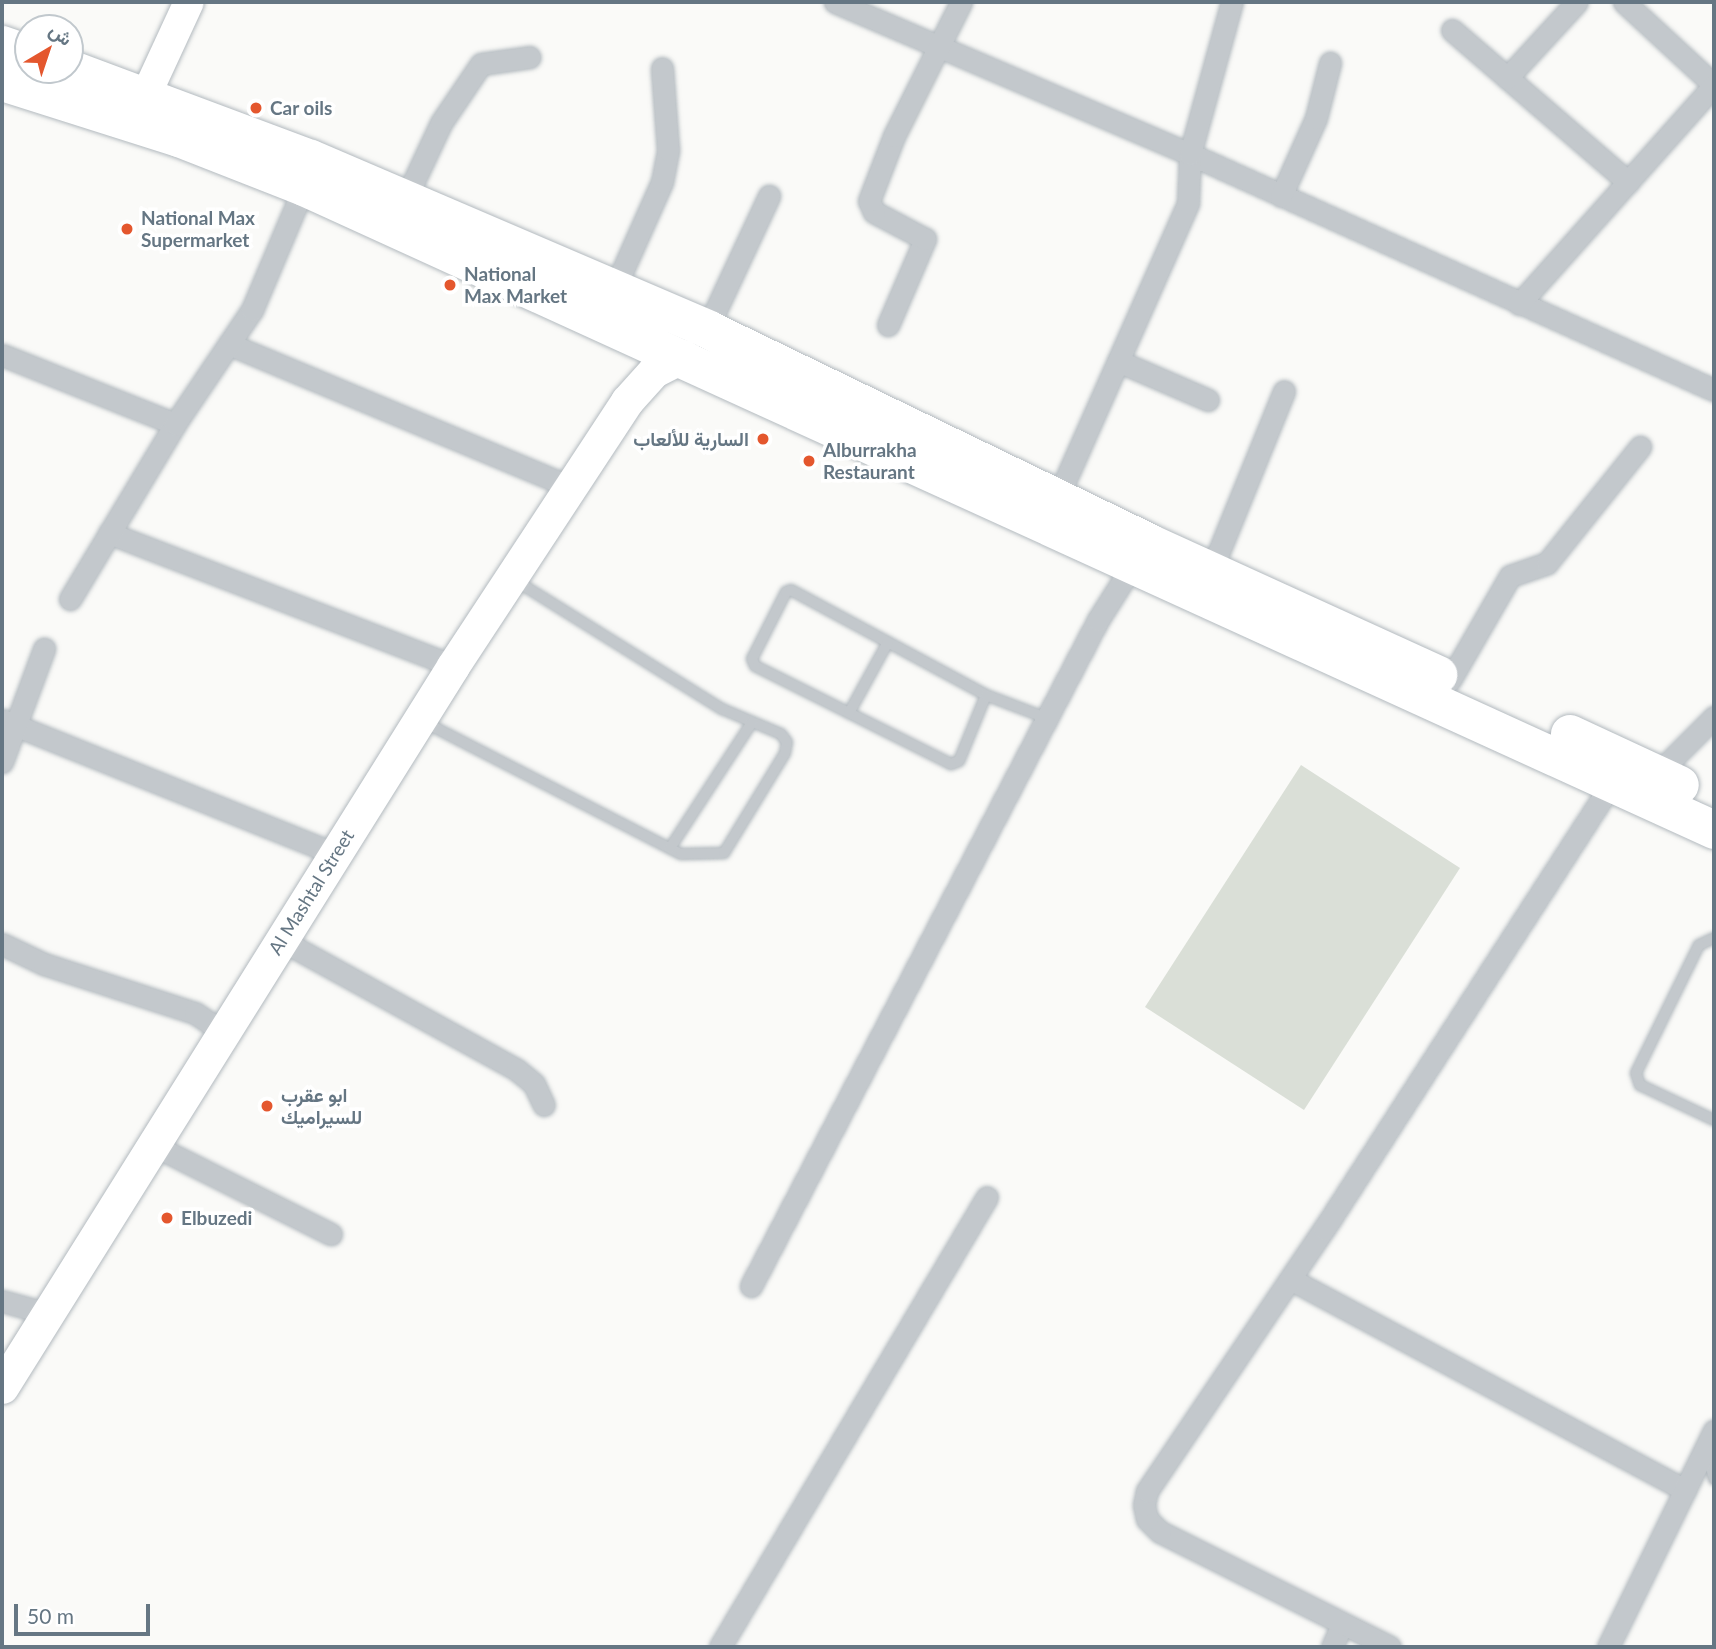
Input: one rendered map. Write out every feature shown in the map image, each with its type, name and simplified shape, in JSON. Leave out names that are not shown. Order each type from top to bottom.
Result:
[{"type":"highway","points":[[84,74],[146,95],[405,200],[613,292],[695,343],[1714,830]]},
{"type":"highway","points":[[2,82],[178,138],[304,187],[635,335],[695,343],[1056,499],[1140,554],[1211,571],[1714,800]]},
{"type":"main road","name":"Al Mashtal Street","points":[[627,401],[639,367],[635,335]]},
{"type":"main road","name":"Al Mashtal Street","points":[[2,1387],[453,666],[573,488],[627,401],[654,370],[695,343]]},
{"type":"street","points":[[146,95],[189,2]]},
{"type":"street","points":[[835,2],[1190,154],[1714,390]]},
{"type":"street","points":[[888,325],[925,239],[874,212],[869,201],[936,45],[961,2]]},
{"type":"street","points":[[1056,499],[1188,203],[1190,154],[1232,2]]},
{"type":"street","points":[[1507,78],[1577,2]]},
{"type":"street","points":[[1519,304],[1714,85],[1624,2]]},
{"type":"street","points":[[1452,30],[1628,182]]},
{"type":"street","points":[[405,200],[441,123],[481,64],[530,57]]},
{"type":"street","points":[[1281,197],[1316,118],[1330,63]]},
{"type":"street","points":[[613,292],[662,182],[668,150],[662,68]]},
{"type":"street","points":[[70,599],[175,424],[252,310],[304,187]]},
{"type":"street","points":[[695,343],[769,196]]},
{"type":"street","points":[[229,344],[573,488]]},
{"type":"street","points":[[2,355],[175,424]]},
{"type":"street","points":[[1118,361],[1208,400]]},
{"type":"street","points":[[1211,571],[1284,391]]},
{"type":"street","points":[[1450,680],[1510,576],[1547,563],[1640,447]]},
{"type":"street","points":[[109,533],[453,666]]},
{"type":"street","points":[[751,1286],[1049,719],[1140,554]]},
{"type":"street","points":[[2,762],[8,723],[44,649]]},
{"type":"street","points":[[1657,774],[1714,717]]},
{"type":"street","points":[[8,723],[335,854]]},
{"type":"street","points":[[1390,1647],[1160,1532],[1147,1519],[1144,1505],[1147,1491],[1290,1279],[1612,783]]},
{"type":"street","points":[[281,940],[517,1070],[534,1084],[544,1105]]},
{"type":"street","points":[[2,944],[44,964],[195,1013],[223,1032]]},
{"type":"street","points":[[153,1145],[331,1234]]},
{"type":"street","points":[[720,1647],[987,1197]]},
{"type":"street","points":[[1290,1279],[1685,1490]]},
{"type":"street","points":[[2,1301],[49,1314]]},
{"type":"street","points":[[1608,1647],[1710,1439]]},
{"type":"street","points":[[1332,1647],[1342,1625]]},
{"type":"lane","points":[[420,719],[681,854],[724,853],[785,753],[787,743],[781,734],[722,709],[512,579]]},
{"type":"lane","points":[[986,695],[955,764],[752,662],[786,592],[791,590],[986,695],[1049,719]]},
{"type":"lane","points":[[849,713],[888,642]]},
{"type":"lane","points":[[670,848],[752,722]]},
{"type":"lane","points":[[1714,938],[1699,945],[1636,1073],[1640,1085],[1714,1120]]},
{"type":"lane","points":[[1710,1439],[1714,1479]]},
{"type":"shaded area","points":[[1301,765],[1460,868],[1304,1110],[1145,1007]]},
{"type":"place","name":"Car oils","points":[[256,108]]},
{"type":"place","name":"National Max Supermarket","points":[[127,229]]},
{"type":"place","name":"National Max Market","points":[[450,285]]},
{"type":"place","name":"السارية للألعاب","points":[[763,439]]},
{"type":"place","name":"Alburrakha Restaurant","points":[[809,461]]},
{"type":"place","name":"ابو عقرب للسيراميك","points":[[267,1106]]},
{"type":"place","name":"Elbuzedi","points":[[167,1218]]}]
